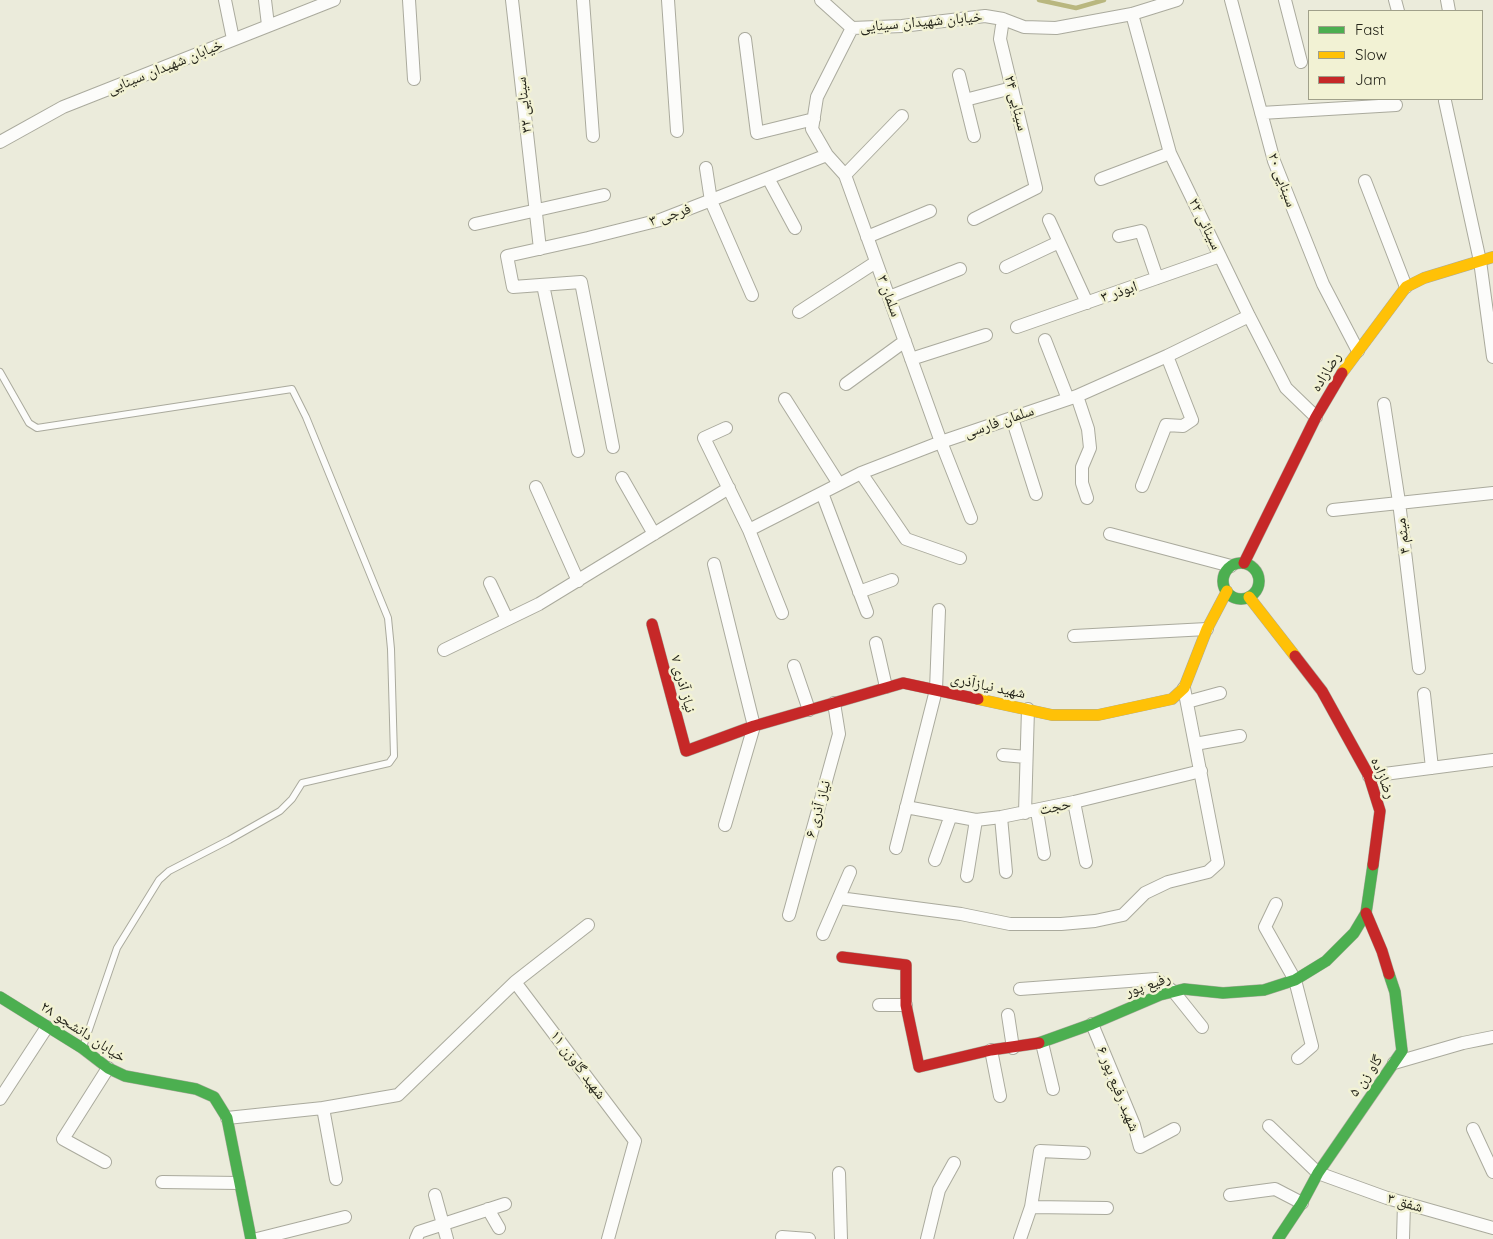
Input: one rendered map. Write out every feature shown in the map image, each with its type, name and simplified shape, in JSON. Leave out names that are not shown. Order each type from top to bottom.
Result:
[{"type":"street","points":[[225,0],[233,40]]},
{"type":"street","points":[[265,0],[268,25]]},
{"type":"street","name":"خیابان شهیدان سینایی","points":[[0,142],[64,107],[334,0]]},
{"type":"street","points":[[409,0],[414,79]]},
{"type":"street","name":"سینایی ۳۲","points":[[512,0],[540,249]]},
{"type":"street","points":[[583,0],[592,136]]},
{"type":"street","points":[[668,0],[676,131]]},
{"type":"street","name":"خیابان شهیدان سینایی","points":[[821,0],[852,28],[902,26],[985,16],[1003,18],[1024,27],[1056,28],[1132,14],[1177,0]]},
{"type":"street","name":"سینایی ۲۰","points":[[1231,0],[1274,161],[1323,284],[1358,351]]},
{"type":"street","points":[[1285,0],[1301,62]]},
{"type":"street","name":"سینائی ۲۲","points":[[1132,14],[1170,153],[1286,388],[1316,417]]},
{"type":"street","name":"سینایی ۲۴","points":[[974,219],[1036,188],[1000,40],[1003,18]]},
{"type":"street","points":[[746,39],[757,133],[814,119],[817,97],[852,28]]},
{"type":"street","points":[[959,75],[974,136]]},
{"type":"street","points":[[965,100],[1012,88]]},
{"type":"street","points":[[1445,101],[1480,261],[1493,356]]},
{"type":"street","points":[[1261,113],[1396,105]]},
{"type":"street","points":[[845,174],[902,116]]},
{"type":"street","name":"سلمان ۳","points":[[814,119],[812,129],[827,155],[845,174],[941,442],[971,518]]},
{"type":"street","points":[[1102,179],[1170,153]]},
{"type":"street","name":"فرجی ۳","points":[[543,285],[513,287],[507,256],[660,220],[827,155]]},
{"type":"street","points":[[706,168],[711,201],[752,295]]},
{"type":"street","points":[[768,178],[795,228]]},
{"type":"street","points":[[1365,181],[1406,287]]},
{"type":"street","points":[[475,224],[604,195]]},
{"type":"street","points":[[867,237],[930,211]]},
{"type":"street","points":[[1049,220],[1086,303]]},
{"type":"street","points":[[1119,236],[1141,231],[1157,278]]},
{"type":"street","points":[[1006,267],[1059,242]]},
{"type":"street","name":"ابوذر ۳","points":[[1017,327],[1220,256]]},
{"type":"street","name":"رضازاده","points":[[1244,563],[1316,417],[1347,365],[1406,287],[1424,278],[1493,257]]},
{"type":"street","points":[[799,312],[876,262]]},
{"type":"street","points":[[889,297],[960,268]]},
{"type":"street","points":[[578,452],[543,285],[581,282],[613,447]]},
{"type":"street","name":"سلمان فارسی","points":[[749,530],[861,473],[941,442],[1072,398],[1168,356],[1249,316]]},
{"type":"street","points":[[911,359],[986,335]]},
{"type":"street","points":[[1045,340],[1088,429],[1090,448],[1082,468],[1082,483],[1087,498]]},
{"type":"street","points":[[846,384],[905,341]]},
{"type":"street","points":[[1142,486],[1166,425],[1183,426],[1192,420],[1168,356]]},
{"type":"street","points":[[785,399],[840,484]]},
{"type":"street","name":"میثم ۴","points":[[1384,404],[1399,502],[1420,668]]},
{"type":"street","points":[[1012,418],[1036,494]]},
{"type":"street","points":[[726,428],[704,438],[749,530],[782,613]]},
{"type":"street","points":[[861,473],[906,539],[960,558]]},
{"type":"street","points":[[622,478],[654,534]]},
{"type":"street","points":[[536,487],[578,581]]},
{"type":"street","points":[[444,650],[539,604],[729,488]]},
{"type":"street","points":[[822,493],[867,612]]},
{"type":"street","points":[[1334,510],[1493,493]]},
{"type":"street","points":[[1110,534],[1231,566],[1244,563],[1251,566],[1259,578],[1255,592],[1249,597],[1237,598],[1227,591],[1223,578],[1231,566]]},
{"type":"street","points":[[714,564],[754,726],[725,826]]},
{"type":"street","points":[[859,592],[892,580]]},
{"type":"street","points":[[490,583],[507,619]]},
{"type":"street","points":[[839,898],[961,914],[1010,924],[1096,922],[1123,915],[1145,893],[1168,882],[1208,872],[1218,863],[1184,688],[1207,629],[1227,591]]},
{"type":"street","name":"رضازاده","points":[[1249,597],[1322,691],[1369,776],[1380,811],[1366,913]]},
{"type":"street","points":[[896,848],[936,690],[939,610]]},
{"type":"street","name":"نیاز آذری ۷","points":[[652,624],[686,751]]},
{"type":"street","points":[[1074,636],[1207,629]]},
{"type":"street","points":[[876,643],[886,687]]},
{"type":"street","points":[[794,666],[809,710]]},
{"type":"street","name":"شهید نیازآذری","points":[[686,751],[754,726],[903,683],[1052,714],[1098,715],[1172,699],[1184,688]]},
{"type":"street","points":[[1187,702],[1220,693]]},
{"type":"street","points":[[1424,694],[1432,768]]},
{"type":"street","name":"نیاز آذری ۶","points":[[789,915],[839,734],[834,703]]},
{"type":"street","points":[[1028,709],[1026,757],[1031,812],[1044,854]]},
{"type":"street","points":[[1195,744],[1240,736]]},
{"type":"street","points":[[1003,755],[1026,757]]},
{"type":"street","points":[[1369,776],[1493,760]]},
{"type":"street","name":"حجت","points":[[906,807],[976,820],[1000,818],[1201,771]]},
{"type":"street","points":[[1074,802],[1086,862]]},
{"type":"street","points":[[935,860],[951,815]]},
{"type":"street","points":[[1000,818],[1006,872]]},
{"type":"street","points":[[967,876],[976,820]]},
{"type":"street","points":[[824,934],[850,872]]},
{"type":"street","points":[[1276,904],[1265,927],[1295,980],[1312,1046],[1298,1058]]},
{"type":"street","name":"رفیع پور","points":[[906,1005],[919,1067],[991,1050],[1042,1043],[1160,995],[1184,989],[1223,993],[1264,990],[1295,980],[1326,961],[1354,933],[1366,913]]},
{"type":"street","name":"گاو زن ۵","points":[[1278,1239],[1302,1203],[1318,1173],[1402,1051],[1394,992],[1382,950],[1366,913]]},
{"type":"street","points":[[227,1118],[323,1108],[398,1095],[515,982],[588,925]]},
{"type":"street","points":[[842,957],[906,965],[906,1005],[879,1004]]},
{"type":"street","points":[[1020,989],[1156,979],[1174,992],[1202,1027]]},
{"type":"street","name":"شهید گاوزن ۱۱","points":[[515,982],[635,1141],[608,1239]]},
{"type":"street","name":"خیابان دانشجو ۲۸","points":[[0,997],[82,1048],[108,1068],[125,1076],[196,1089],[214,1097],[227,1118],[251,1239]]},
{"type":"street","points":[[1008,1015],[1013,1048]]},
{"type":"street","name":"شهید رفیع پور ۶","points":[[1092,1024],[1134,1125],[1140,1147],[1174,1130]]},
{"type":"street","points":[[0,1099],[48,1027]]},
{"type":"street","points":[[1394,1063],[1463,1043],[1493,1037]]},
{"type":"street","points":[[1042,1043],[1053,1089]]},
{"type":"street","points":[[991,1050],[1000,1096]]},
{"type":"street","points":[[105,1162],[63,1138],[108,1068]]},
{"type":"street","points":[[323,1108],[336,1179]]},
{"type":"street","points":[[1269,1126],[1318,1173]]},
{"type":"street","points":[[1473,1129],[1493,1172]]},
{"type":"street","points":[[1021,1239],[1031,1207],[1040,1151],[1084,1153]]},
{"type":"street","points":[[928,1239],[938,1190],[954,1163]]},
{"type":"street","points":[[839,1173],[841,1239]]},
{"type":"street","name":"شفق ۳","points":[[1318,1173],[1404,1203],[1492,1226]]},
{"type":"street","points":[[162,1182],[239,1183]]},
{"type":"street","points":[[1230,1195],[1275,1189],[1302,1203]]},
{"type":"street","points":[[434,1195],[448,1239]]},
{"type":"street","points":[[1403,1239],[1404,1203]]},
{"type":"street","points":[[416,1239],[419,1232],[505,1204]]},
{"type":"street","points":[[1031,1207],[1107,1208]]},
{"type":"street","points":[[488,1209],[499,1228]]},
{"type":"street","points":[[257,1239],[345,1217]]},
{"type":"street","points":[[782,1237],[809,1239]]},
{"type":"lane","points":[[0,372],[29,423],[38,428],[292,389],[306,417],[388,618],[391,649],[394,756],[389,763],[302,783],[292,799],[280,811],[169,871],[159,880],[117,948],[82,1048]]},
{"type":"waterway","points":[[1039,0],[1076,8],[1104,0]]},
{"type":"traffic: fast","points":[[1241,563],[1254,568],[1259,581],[1254,594],[1241,599],[1228,594],[1223,581],[1228,568],[1241,563]]},
{"type":"traffic: fast","points":[[1039,1043],[1092,1024],[1160,995],[1184,989],[1223,993],[1264,990],[1295,980],[1326,961],[1354,933],[1366,913],[1373,865]]},
{"type":"traffic: fast","points":[[1278,1239],[1302,1203],[1318,1173],[1402,1051],[1395,992],[1389,974]]},
{"type":"traffic: fast","points":[[0,997],[82,1048],[108,1068],[125,1076],[196,1089],[214,1097],[227,1118],[251,1239]]},
{"type":"traffic: slow","points":[[1342,373],[1406,287],[1424,278],[1493,257]]},
{"type":"traffic: slow","points":[[978,699],[1052,715],[1098,715],[1172,699],[1184,688],[1207,629],[1227,591]]},
{"type":"traffic: slow","points":[[1249,597],[1295,656]]},
{"type":"traffic: jam","points":[[1244,563],[1316,417],[1342,373]]},
{"type":"traffic: jam","points":[[652,624],[686,751],[754,726],[903,683],[978,699]]},
{"type":"traffic: jam","points":[[1295,656],[1322,691],[1369,776],[1380,811],[1373,865]]},
{"type":"traffic: jam","points":[[1366,913],[1382,951],[1389,974]]},
{"type":"traffic: jam","points":[[842,957],[906,965],[906,1005],[919,1067],[991,1050],[1039,1043]]}]
